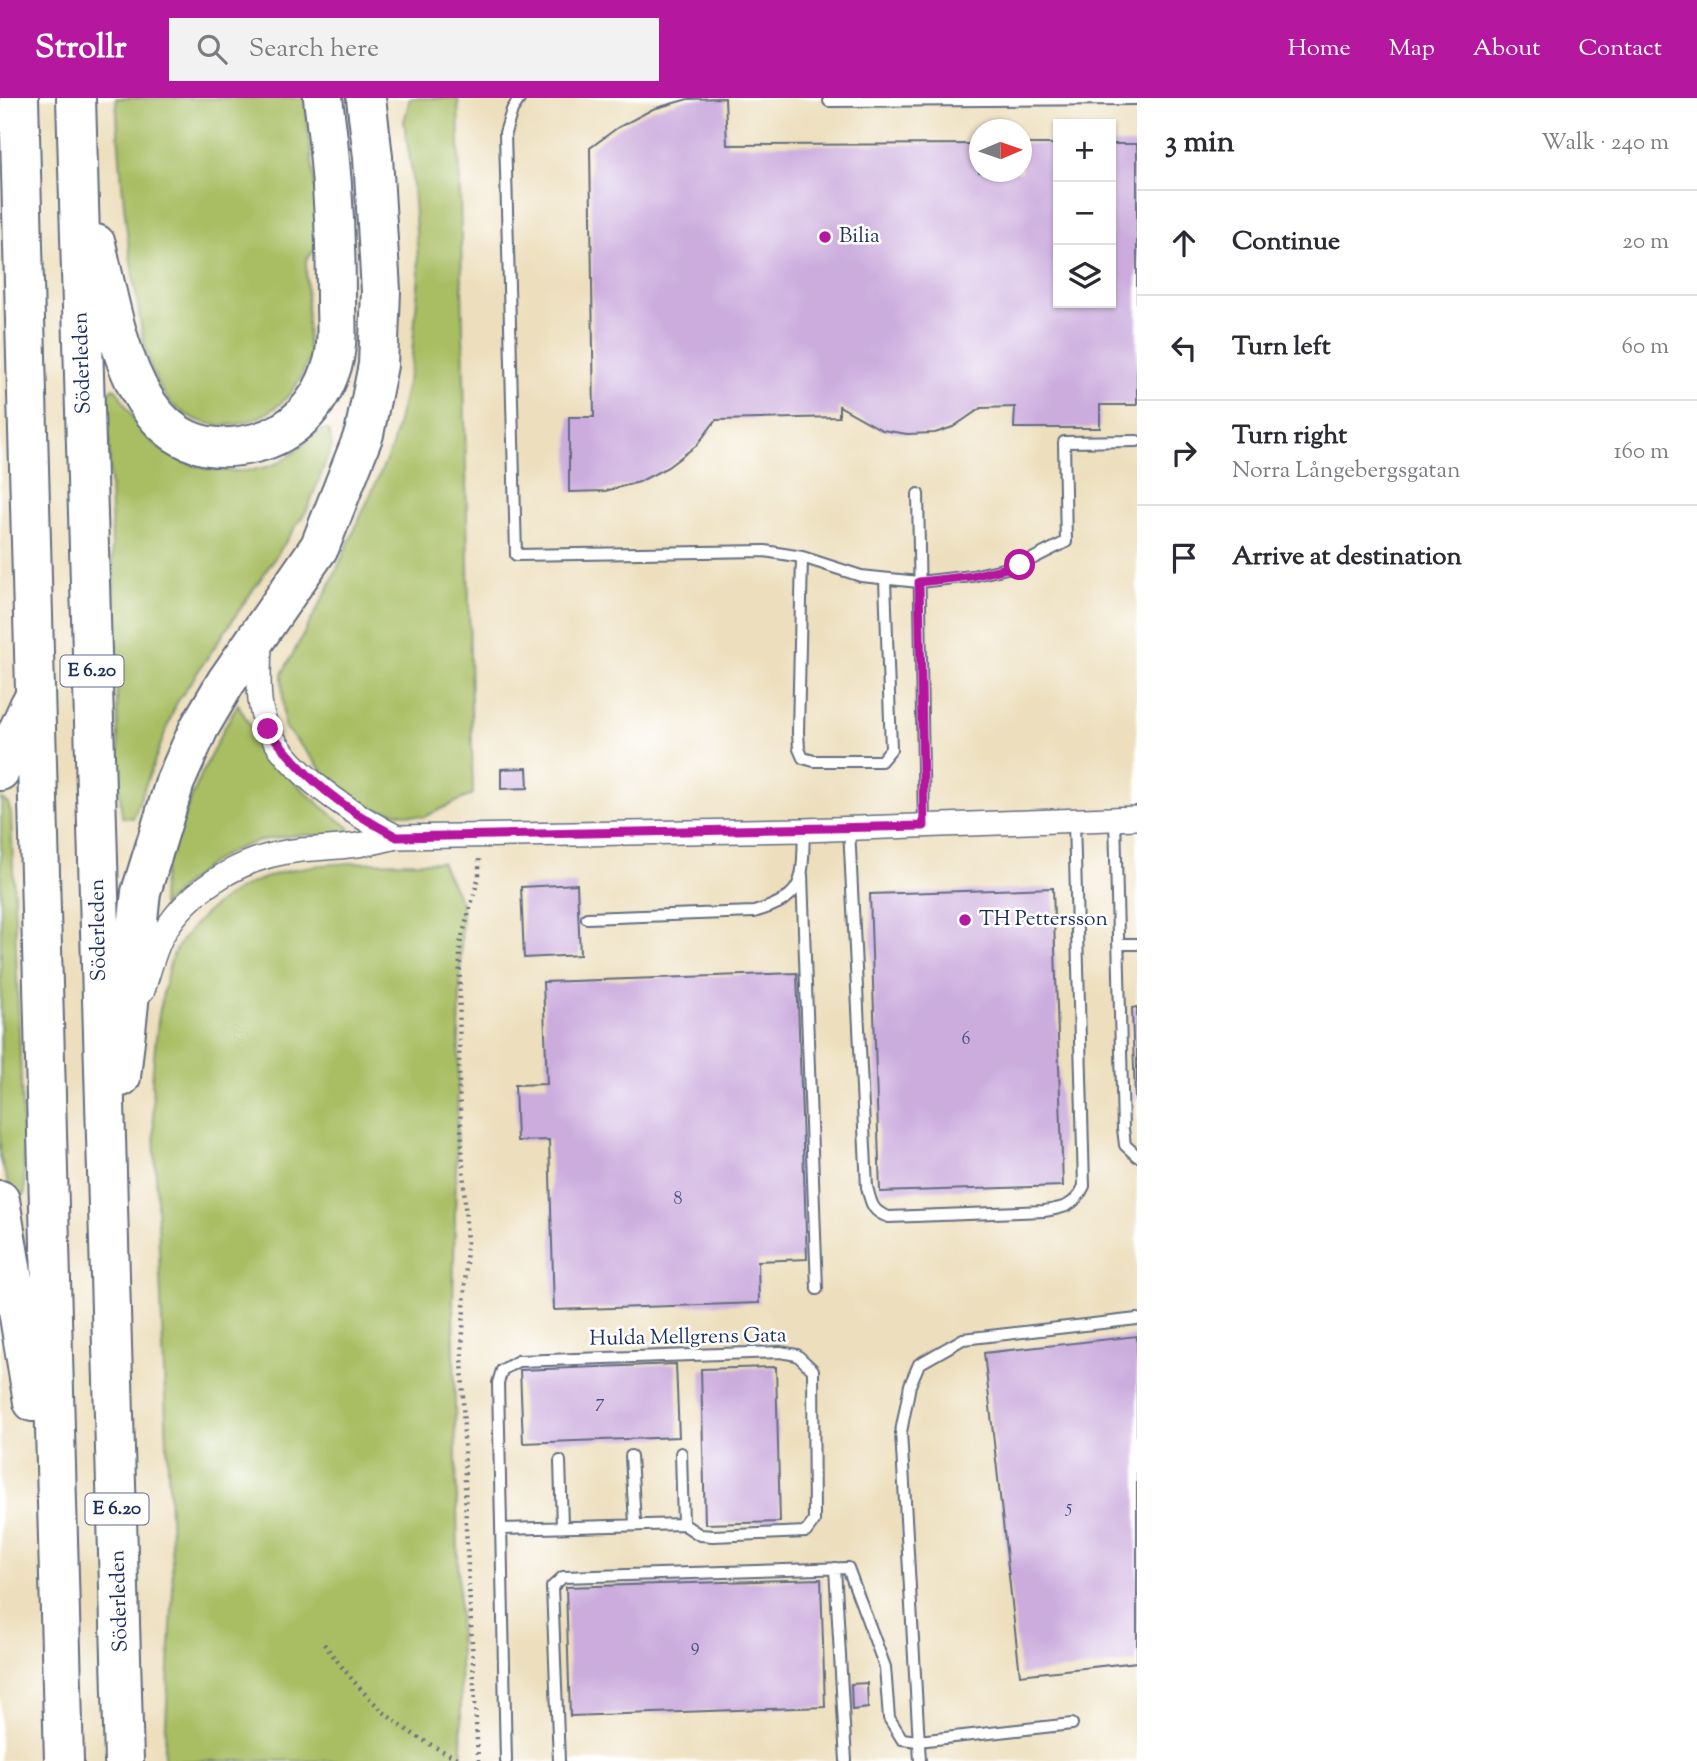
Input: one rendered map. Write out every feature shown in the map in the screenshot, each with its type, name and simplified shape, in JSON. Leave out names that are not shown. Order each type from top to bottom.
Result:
[{"type":"highway","name":"E 6.20","points":[[19,98],[33,695],[64,1761]]},
{"type":"highway","name":"Söderleden","points":[[76,98],[124,1761]]},
{"type":"highway","points":[[78,170],[118,336],[133,380],[151,412],[178,436],[207,444],[239,448],[271,439],[299,421],[320,397],[332,367],[336,336],[336,254],[323,98]]},
{"type":"highway","points":[[105,1172],[128,1033],[141,892],[161,820],[199,728],[260,629],[320,546],[364,434],[378,365],[380,278],[366,98]]},
{"type":"highway","points":[[0,771],[33,695]]},
{"type":"highway","points":[[0,1200],[8,1233],[58,1574]]},
{"type":"street","points":[[260,629],[259,692],[268,729],[314,784],[360,818],[397,837]]},
{"type":"street","points":[[128,1033],[163,934],[195,895],[226,873],[257,859],[299,850],[359,848],[397,837],[804,831],[1126,819]]},
{"type":"lane","points":[[520,98],[512,110],[505,133],[516,555],[765,551],[802,557],[885,580],[919,582],[972,576],[1020,565],[1066,542],[1065,442],[1137,441]]},
{"type":"lane","points":[[829,98],[829,101],[1137,99]]},
{"type":"lane","points":[[918,494],[924,826]]},
{"type":"lane","points":[[802,557],[799,749],[803,758],[814,761],[881,761],[891,749],[885,580]]},
{"type":"lane","points":[[1126,819],[1118,944],[1124,1129],[1125,1145],[1137,1156]]},
{"type":"lane","points":[[849,829],[867,1187],[871,1205],[878,1213],[889,1217],[1044,1211],[1065,1208],[1078,1200],[1084,1186],[1074,821]]},
{"type":"lane","points":[[804,831],[802,875],[817,1289]]},
{"type":"lane","points":[[587,918],[754,912],[780,904],[794,892],[802,875]]},
{"type":"lane","points":[[1118,944],[1137,944]]},
{"type":"lane","points":[[920,1761],[901,1432],[910,1385],[919,1364],[963,1339],[1137,1319]]},
{"type":"lane","name":"Hulda Mellgrens Gata","points":[[503,1530],[635,1523],[682,1524],[700,1535],[713,1536],[806,1532],[814,1521],[813,1370],[808,1362],[797,1355],[780,1352],[518,1361],[502,1370],[498,1383],[506,1761]]},
{"type":"lane","points":[[681,1453],[682,1524]]},
{"type":"lane","points":[[631,1456],[635,1523]]},
{"type":"lane","points":[[560,1461],[562,1526]]},
{"type":"lane","points":[[835,1568],[846,1761]]},
{"type":"lane","points":[[559,1761],[552,1587],[563,1577],[848,1568],[885,1667],[890,1718],[902,1739],[918,1741],[1072,1724]]},
{"type":"path","points":[[478,1761],[466,1527],[462,1352],[467,1243],[459,1062],[460,944],[479,876],[480,836]]},
{"type":"path","points":[[324,1644],[370,1702],[396,1724],[463,1761]]},
{"type":"green space","points":[[116,98],[305,98],[320,232],[314,250],[306,260],[308,346],[311,352],[307,365],[288,396],[258,418],[234,425],[210,424],[198,420],[178,409],[156,380],[145,346],[129,249]]},
{"type":"green space","points":[[410,98],[458,98],[473,794],[424,817],[375,809],[339,790],[284,726],[282,674],[328,589],[392,447],[411,366],[419,275],[412,173],[404,122]]},
{"type":"green space","points":[[113,388],[117,390],[139,427],[155,445],[187,463],[224,471],[261,468],[290,456],[321,430],[329,430],[332,446],[307,510],[176,704],[133,818],[122,817],[120,795],[108,415],[108,393]]},
{"type":"green space","points":[[238,704],[272,757],[316,801],[349,827],[350,833],[340,836],[280,837],[241,847],[224,855],[193,877],[163,907],[162,890],[166,866],[176,837],[202,773]]},
{"type":"green space","points":[[1,798],[8,804],[11,813],[25,1193],[18,1201],[11,1194],[0,1157]]},
{"type":"green space","points":[[441,862],[462,905],[453,1304],[462,1761],[164,1761],[173,1589],[152,1081],[158,1022],[170,964],[182,940],[199,920],[225,898],[252,883],[282,872],[312,866]]},
{"type":"building","name":"Bilia","points":[[725,98],[727,145],[969,144],[969,182],[1032,182],[1032,144],[1053,144],[1053,308],[1116,308],[1116,144],[1137,144],[1137,405],[1100,405],[1100,428],[1014,428],[1015,407],[981,408],[953,427],[935,433],[907,434],[882,430],[839,406],[839,417],[716,420],[697,445],[668,467],[639,482],[605,491],[569,492],[569,417],[594,417],[590,148],[617,128],[653,109],[688,99]]},
{"type":"building","points":[[527,768],[528,788],[501,789],[501,769]]},
{"type":"building","points":[[577,884],[580,955],[524,958],[521,887]]},
{"type":"building","points":[[1053,888],[1063,1186],[880,1192],[870,894]]},
{"type":"building","points":[[797,973],[807,1259],[758,1261],[759,1303],[554,1310],[549,1140],[517,1141],[515,1085],[547,1084],[543,982]]},
{"type":"building","points":[[1137,1007],[1137,1100],[1135,1100],[1132,1008]]},
{"type":"building","points":[[1137,1336],[1137,1662],[1020,1675],[984,1353]]},
{"type":"building","points":[[676,1364],[679,1437],[523,1443],[520,1370]]},
{"type":"building","points":[[776,1367],[780,1522],[705,1524],[701,1369]]},
{"type":"building","points":[[821,1579],[825,1707],[570,1716],[566,1587]]},
{"type":"building","points":[[867,1683],[868,1708],[852,1710],[851,1684]]},
{"type":"place","name":"Bilia","points":[[825,237]]},
{"type":"place","name":"TH Pettersson","points":[[965,920]]},
{"type":"route","points":[[268,729],[314,784],[360,818],[397,837],[804,831],[924,826],[919,582],[972,576],[1020,565]]}]
